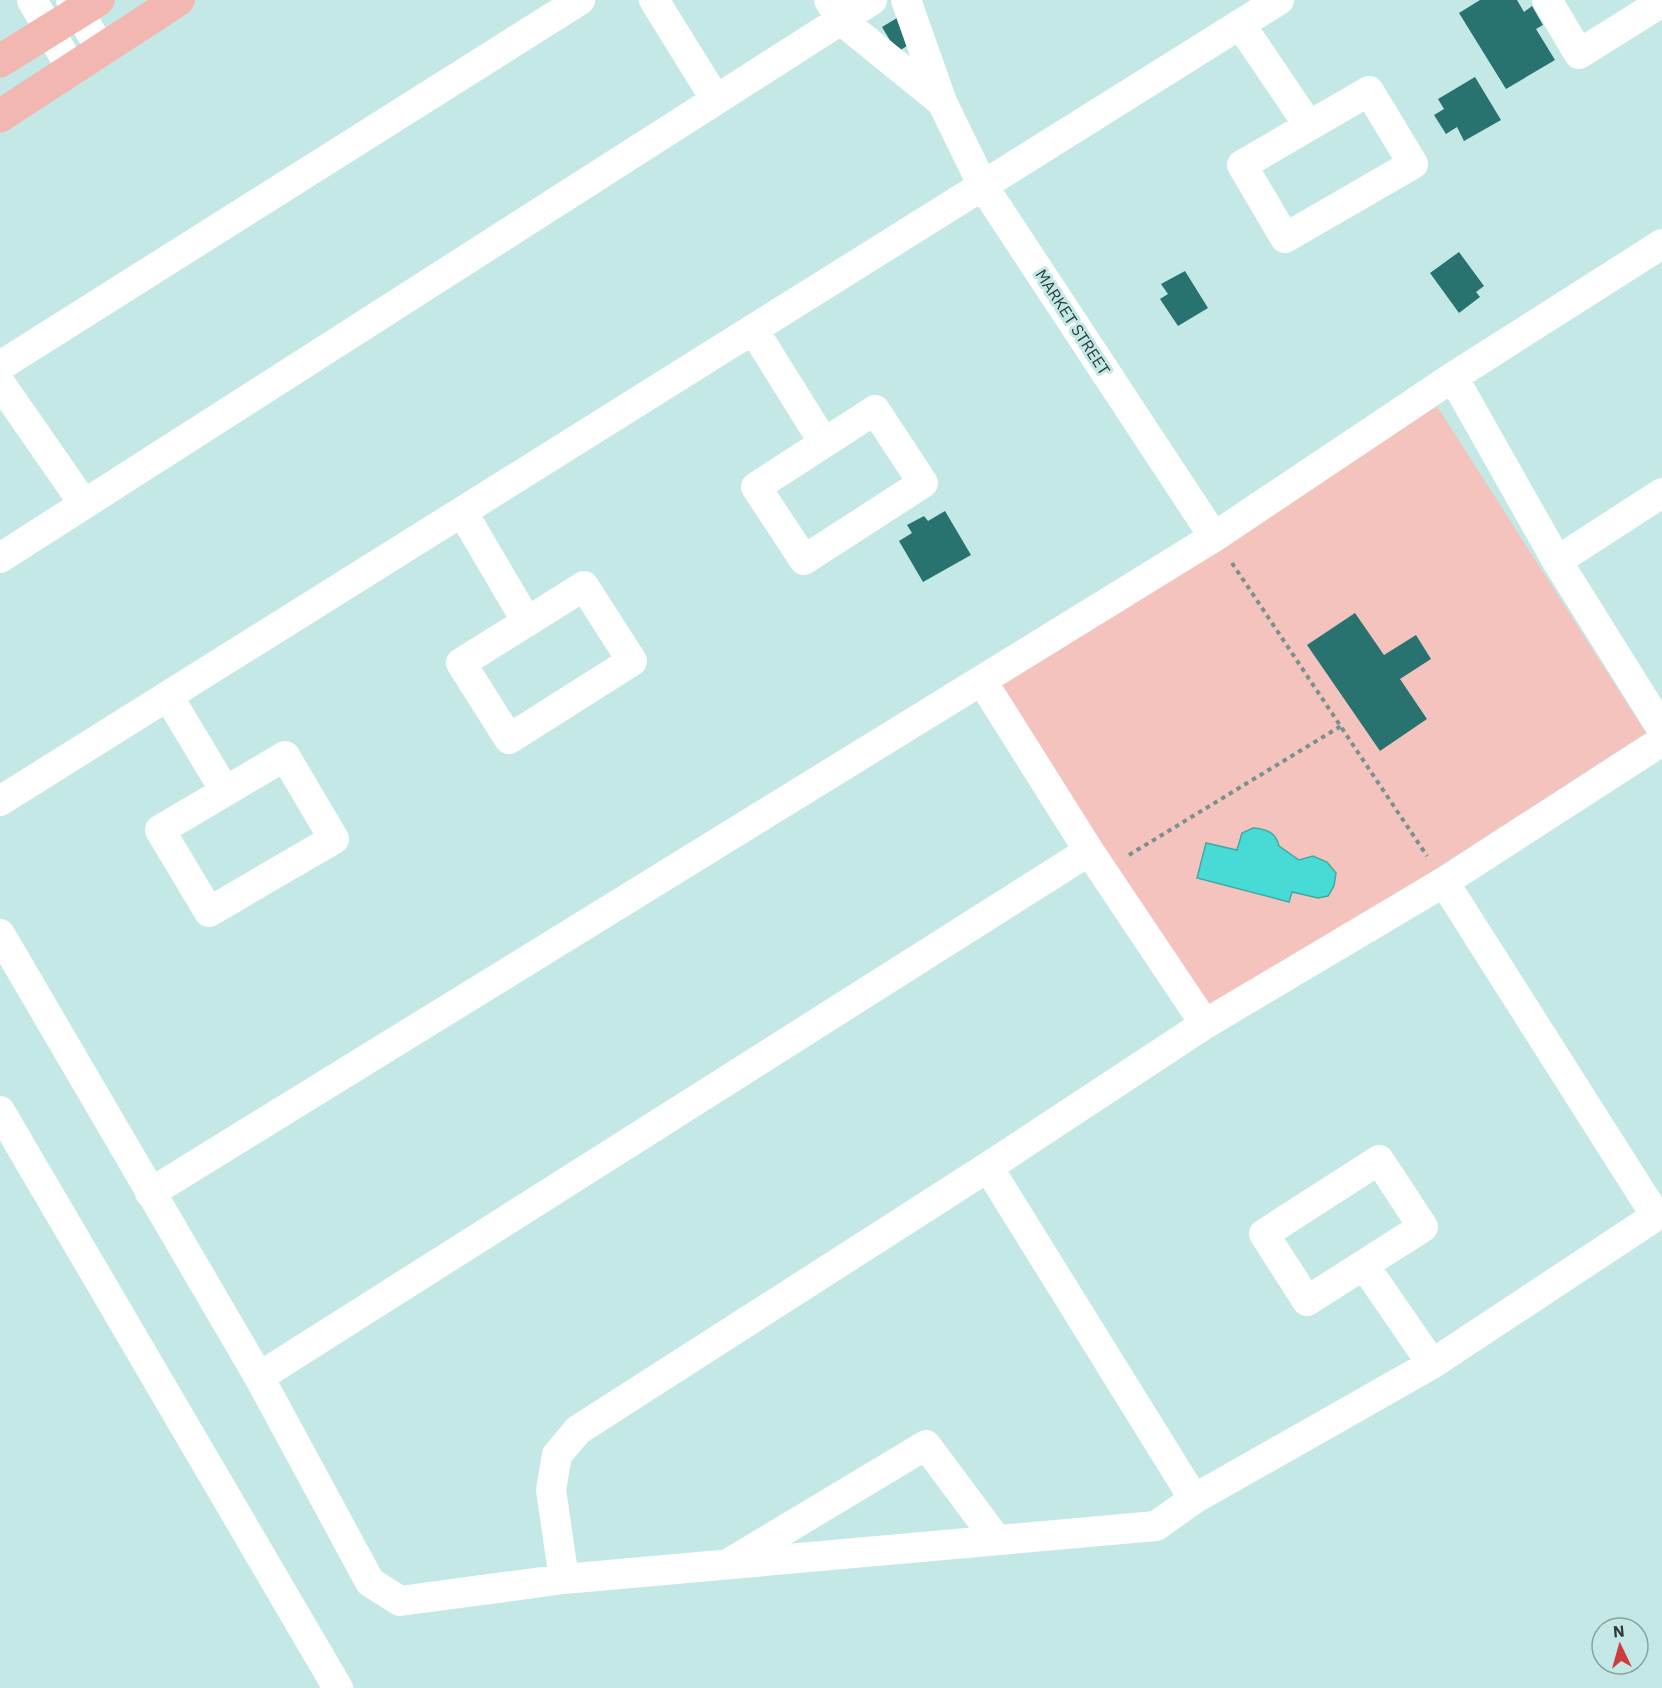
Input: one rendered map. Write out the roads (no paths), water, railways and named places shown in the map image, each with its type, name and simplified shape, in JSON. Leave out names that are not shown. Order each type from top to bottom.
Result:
[{"type":"highway","points":[[0,116],[178,0]]},
{"type":"highway","points":[[0,61],[50,29],[82,4]]},
{"type":"street","points":[[32,0],[72,70]]},
{"type":"street","points":[[0,366],[580,0]]},
{"type":"street","points":[[654,0],[716,100]]},
{"type":"street","points":[[0,558],[716,100],[835,10],[872,0]]},
{"type":"street","name":"MARKET STREET","points":[[906,0],[942,102],[983,186],[1215,537]]},
{"type":"street","points":[[0,801],[1279,0]]},
{"type":"street","points":[[1546,0],[1579,54],[1662,2]]},
{"type":"street","points":[[82,4],[101,49]]},
{"type":"street","name":"MARKET STREET","points":[[835,10],[942,102]]},
{"type":"street","points":[[1240,24],[1309,126]]},
{"type":"street","points":[[1369,91],[1413,164],[1285,238],[1242,165],[1309,126],[1369,91]]},
{"type":"street","points":[[150,1192],[1215,537],[1453,377],[1662,244]]},
{"type":"street","points":[[753,329],[824,443]]},
{"type":"street","points":[[1453,377],[1557,561],[1662,729]]},
{"type":"street","points":[[0,383],[84,504]]},
{"type":"street","points":[[875,410],[923,483],[804,560],[756,487],[824,443],[875,410]]},
{"type":"street","points":[[1557,561],[1662,493]]},
{"type":"street","points":[[463,513],[527,622]]},
{"type":"street","points":[[584,586],[632,661],[508,739],[461,663],[527,622],[584,586]]},
{"type":"street","points":[[982,681],[1096,861],[1205,1024]]},
{"type":"street","points":[[168,696],[225,791]]},
{"type":"street","points":[[564,1579],[551,1490],[556,1455],[578,1430],[988,1167],[1205,1024],[1444,882],[1662,741]]},
{"type":"street","points":[[285,756],[334,839],[209,912],[160,830],[225,791],[285,756]]},
{"type":"street","points":[[259,1377],[1096,861]]},
{"type":"street","points":[[0,934],[259,1377],[370,1582],[400,1601],[564,1579],[1156,1526],[1194,1499],[1432,1364],[1659,1214],[1444,882]]},
{"type":"street","points":[[0,1111],[338,1688]]},
{"type":"street","points":[[1379,1160],[1423,1227],[1364,1265],[1307,1301],[1264,1234],[1379,1160]]},
{"type":"street","points":[[988,1167],[1194,1499]]},
{"type":"street","points":[[1364,1265],[1432,1364]]},
{"type":"street","points":[[724,1566],[926,1445],[996,1539]]},
{"type":"water","points":[[1253,828],[1270,832],[1276,837],[1279,846],[1299,860],[1313,856],[1327,862],[1336,873],[1334,886],[1328,896],[1318,898],[1292,892],[1289,902],[1197,878],[1206,843],[1237,850],[1242,833]]}]
